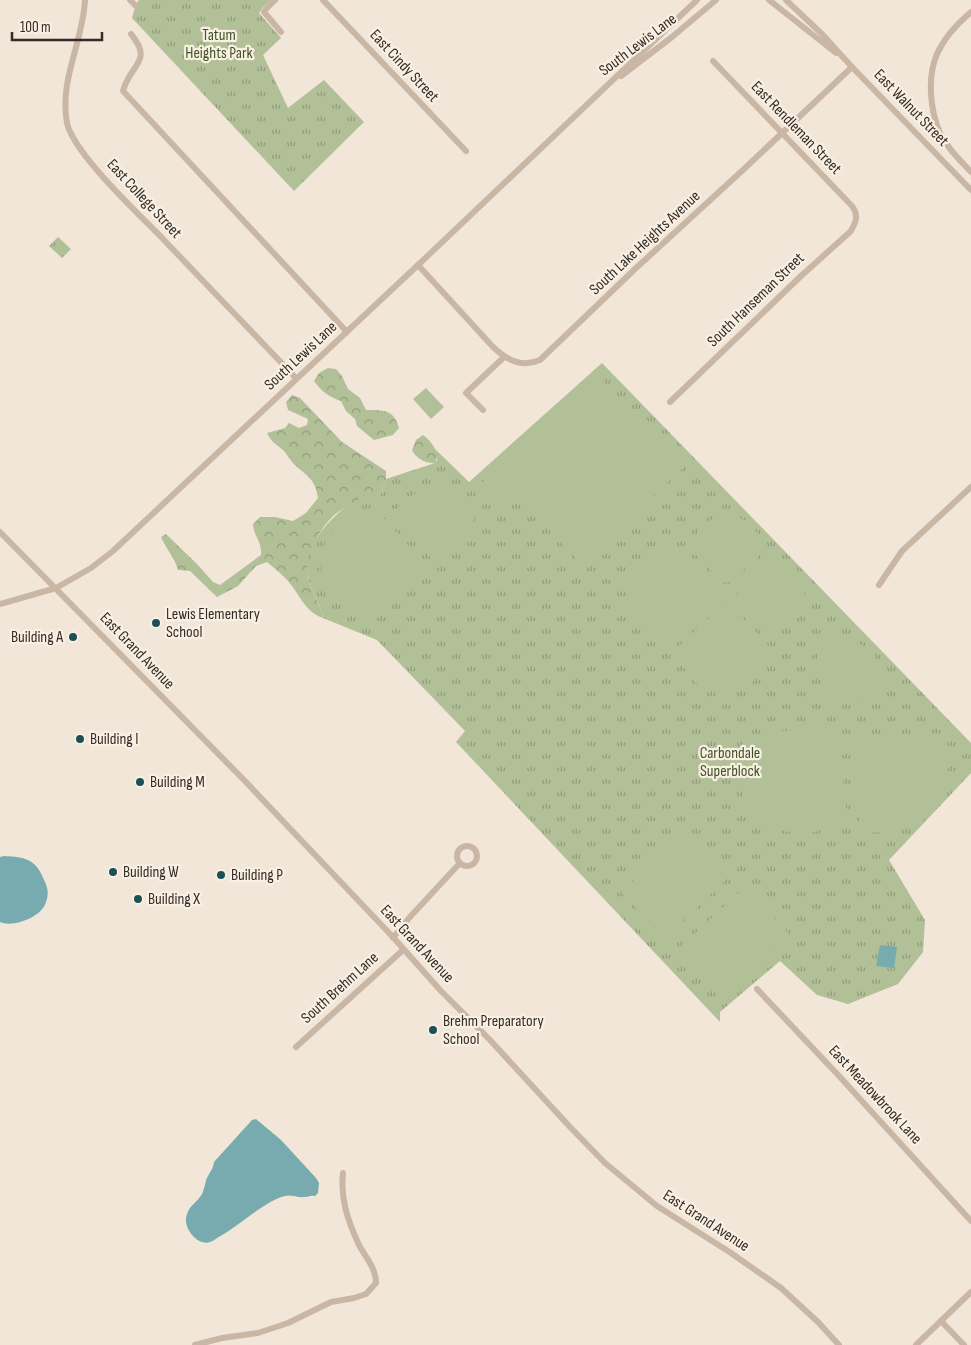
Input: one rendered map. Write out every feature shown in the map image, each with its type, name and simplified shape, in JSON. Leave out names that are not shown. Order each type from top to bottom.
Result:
[{"type":"street","name":"East College Street","points":[[85,0],[82,23],[69,68],[65,98],[68,124],[77,146],[109,183],[296,378]]},
{"type":"street","points":[[130,0],[137,7]]},
{"type":"street","points":[[275,0],[264,12],[281,32]]},
{"type":"street","name":"East Cindy Street","points":[[323,0],[466,151]]},
{"type":"street","name":"South Lewis Lane","points":[[0,604],[56,588],[91,568],[113,551],[697,0]]},
{"type":"street","name":"South Lewis Lane","points":[[598,93],[672,37],[716,0]]},
{"type":"street","name":"East Walnut Street","points":[[769,0],[852,67]]},
{"type":"street","name":"East Walnut Street","points":[[786,0],[822,34],[971,190]]},
{"type":"street","points":[[971,12],[961,21],[937,52],[932,68],[931,98],[940,133],[949,148],[971,172]]},
{"type":"street","points":[[131,34],[141,45],[142,57],[126,82],[123,91],[347,332]]},
{"type":"street","name":"East Rendleman Street","points":[[712,61],[852,206],[856,216]]},
{"type":"street","name":"South Lake Heights Avenue","points":[[504,357],[521,364],[540,360],[635,268],[782,134],[852,67]]},
{"type":"street","name":"South Hanseman Street","points":[[670,402],[850,231],[855,223],[856,216]]},
{"type":"street","points":[[418,265],[504,357],[466,393],[483,410]]},
{"type":"street","points":[[879,585],[902,551],[971,487]]},
{"type":"street","name":"East Grand Avenue","points":[[0,532],[244,780],[605,1163],[657,1206],[782,1288],[839,1345]]},
{"type":"street","points":[[394,938],[409,918],[460,863]]},
{"type":"street","name":"South Brehm Lane","points":[[296,1047],[403,950]]},
{"type":"street","name":"East Meadowbrook Lane","points":[[757,989],[971,1221]]},
{"type":"street","points":[[195,1345],[222,1338],[258,1333],[288,1323],[331,1302],[366,1294],[376,1283],[376,1273],[359,1245],[344,1208],[343,1173]]},
{"type":"street","points":[[916,1345],[971,1292]]},
{"type":"street","points":[[941,1321],[964,1345]]},
{"type":"green space","name":"Tatum Heights Park","points":[[139,0],[271,0],[259,13],[281,38],[263,55],[288,108],[324,80],[364,122],[294,191],[132,18]]},
{"type":"green space","points":[[58,237],[71,249],[62,258],[49,246]]},
{"type":"green space","name":"Carbondale Superblock","points":[[602,363],[971,743],[971,773],[889,860],[925,920],[923,952],[898,984],[848,1004],[817,995],[780,961],[720,1012],[720,1022],[456,742],[465,731],[377,640],[323,618],[309,581],[309,555],[322,530],[336,516],[347,506],[363,498],[379,499],[386,479],[435,463],[437,460],[435,449],[469,482]]},
{"type":"green space","points":[[328,368],[336,369],[342,376],[348,389],[360,398],[366,410],[387,412],[394,417],[399,428],[393,435],[374,440],[357,426],[355,419],[346,411],[341,401],[329,396],[319,388],[314,381],[319,373]]},
{"type":"green space","points":[[597,374],[684,467],[581,564],[513,491],[500,503],[481,483]]},
{"type":"green space","points":[[426,388],[444,407],[431,419],[413,399]]},
{"type":"green space","points":[[292,395],[300,398],[342,442],[386,471],[386,479],[379,499],[349,506],[341,510],[325,525],[314,545],[308,565],[308,575],[323,618],[307,607],[281,573],[267,562],[256,566],[238,586],[217,597],[190,571],[178,570],[161,537],[166,534],[213,582],[220,585],[261,555],[253,524],[260,517],[275,517],[293,521],[306,513],[318,498],[315,486],[283,450],[272,441],[267,433],[285,428],[289,423],[299,428],[307,425],[308,419],[288,410],[286,402]]},
{"type":"green space","points":[[423,435],[436,451],[435,463],[421,460],[412,450],[416,440]]},
{"type":"green space","points":[[435,488],[448,491],[459,497],[468,506],[475,519],[436,556],[430,557],[392,517],[400,505],[410,496]]},
{"type":"green space","points":[[374,507],[420,558],[421,570],[370,618],[348,609],[332,596],[323,579],[321,561],[325,544],[335,528],[352,515]]},
{"type":"green space","points":[[728,515],[742,519],[753,527],[757,533],[762,553],[731,582],[723,583],[693,552],[693,544],[703,526],[714,518]]},
{"type":"green space","points":[[669,551],[687,558],[718,591],[718,599],[672,640],[654,634],[641,624],[632,610],[628,595],[630,580],[637,567],[650,557]]},
{"type":"green space","points":[[769,561],[785,564],[796,571],[802,581],[805,593],[799,616],[791,625],[780,630],[767,630],[738,598],[738,592]]},
{"type":"green space","points":[[724,604],[729,604],[771,648],[764,668],[753,682],[739,690],[723,692],[708,690],[694,681],[684,667],[678,647]]},
{"type":"green space","points":[[837,639],[848,640],[866,647],[878,662],[883,681],[883,692],[831,702],[826,698],[816,647]]},
{"type":"green space","points":[[829,726],[838,734],[847,815],[824,829],[802,833],[780,830],[761,819],[747,803],[739,783],[739,759],[748,735]]},
{"type":"green space","points":[[939,733],[946,751],[948,772],[941,802],[935,810],[920,823],[900,830],[880,833],[860,830],[853,748],[858,741]]},
{"type":"green space","points":[[688,828],[732,874],[665,938],[621,892]]},
{"type":"green space","points":[[745,887],[788,933],[721,996],[677,950]]},
{"type":"water","points":[[0,857],[24,858],[33,863],[41,873],[48,891],[46,902],[39,912],[33,917],[12,924],[0,922]]},
{"type":"water","points":[[880,945],[897,947],[894,968],[876,966]]},
{"type":"water","points":[[256,1119],[281,1140],[316,1178],[319,1183],[318,1193],[315,1196],[287,1196],[277,1199],[268,1203],[211,1242],[201,1242],[193,1236],[188,1228],[186,1223],[187,1214],[202,1194],[214,1162],[252,1120]]},
{"type":"place","name":"Lewis Elementary School","points":[[156,623]]},
{"type":"place","name":"Building A","points":[[73,637]]},
{"type":"place","name":"Building I","points":[[80,739]]},
{"type":"place","name":"Building M","points":[[140,782]]},
{"type":"place","name":"Building W","points":[[113,872]]},
{"type":"place","name":"Building P","points":[[221,875]]},
{"type":"place","name":"Building X","points":[[138,899]]},
{"type":"place","name":"Brehm Preparatory School","points":[[433,1030]]}]
